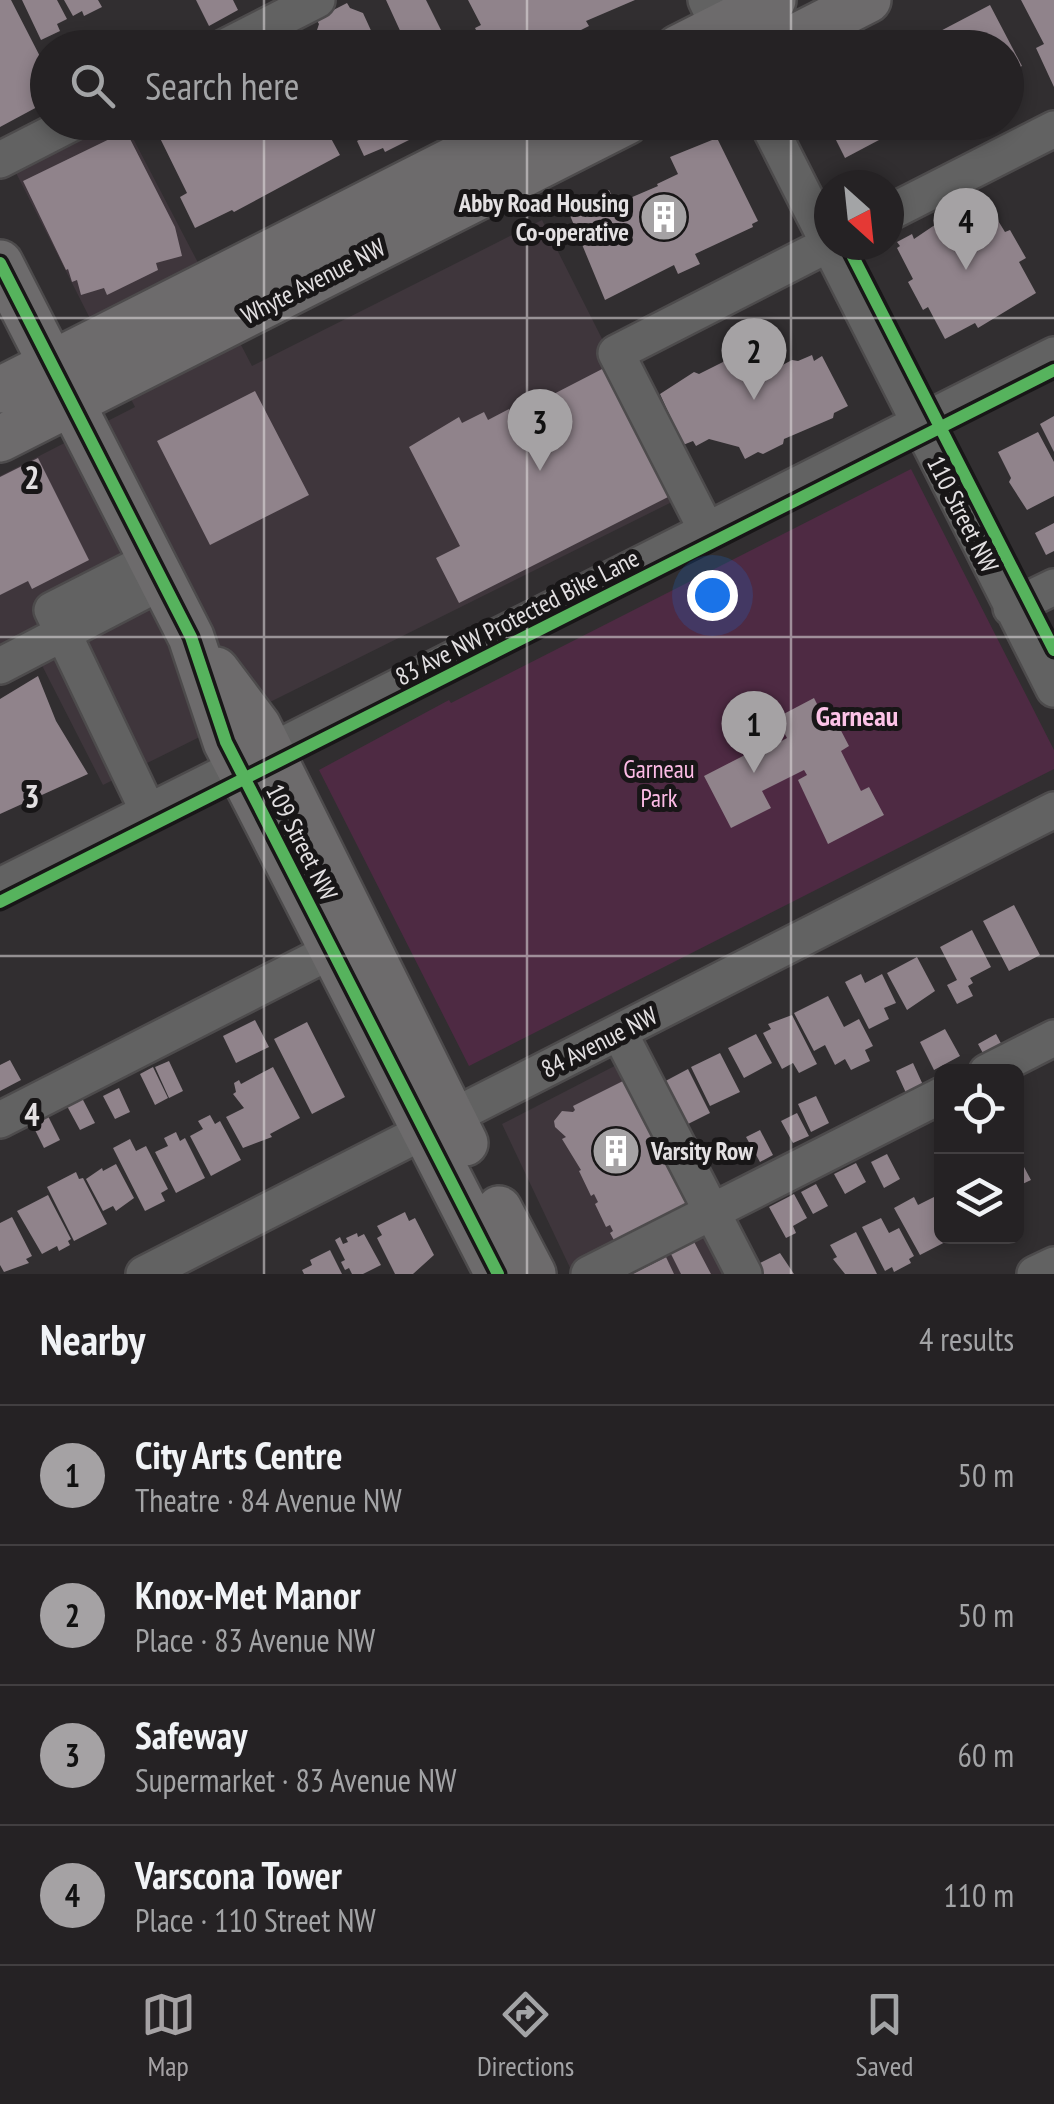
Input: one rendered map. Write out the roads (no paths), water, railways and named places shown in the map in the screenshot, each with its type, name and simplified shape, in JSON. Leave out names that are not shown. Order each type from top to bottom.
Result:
[{"type":"main road","points":[[718,25],[773,0]]},
{"type":"main road","points":[[809,30],[868,0]]},
{"type":"main road","name":"Whyte Avenue NW","points":[[0,390],[493,140]]},
{"type":"main road","name":"Whyte Avenue NW","points":[[0,439],[591,140]]},
{"type":"main road","name":"109 Street NW","points":[[5,285],[72,403],[191,638],[258,726],[255,759],[331,951],[532,1274]]},
{"type":"main road","name":"109 Street NW","points":[[255,759],[439,1124],[498,1274]]},
{"type":"street","points":[[258,30],[317,0]]},
{"type":"street","points":[[904,205],[1054,129]]},
{"type":"street","points":[[0,160],[39,140]]},
{"type":"street","name":"110 Street NW","points":[[776,140],[814,214]]},
{"type":"street","points":[[706,528],[616,353],[814,252]]},
{"type":"street","name":"110 Street NW","points":[[837,260],[1054,689]]},
{"type":"street","points":[[0,886],[1054,355]]},
{"type":"street","points":[[148,811],[52,610],[158,570]]},
{"type":"street","points":[[1011,608],[1054,586]]},
{"type":"street","points":[[0,666],[64,634]]},
{"type":"street","name":"84 Avenue NW","points":[[144,1274],[1054,810]]},
{"type":"street","points":[[0,1120],[331,951]]},
{"type":"street","points":[[619,1032],[744,1274]]},
{"type":"street","points":[[1004,1064],[1054,1038]]},
{"type":"street","points":[[589,1274],[934,1099]]},
{"type":"street","points":[[1035,1274],[1054,1264]]},
{"type":"place","name":"Abby Road Housing Co-operative","points":[[664,217]]},
{"type":"place","name":"Varscona Tower","points":[[966,270]]},
{"type":"place","name":"Knox-Met Manor","points":[[754,400]]},
{"type":"place","name":"Safeway","points":[[540,471]]},
{"type":"place","name":"City Arts Centre","points":[[754,773]]},
{"type":"place","name":"Varsity Row","points":[[616,1151]]},
{"type":"district","name":"Garneau","points":[[857,715]]},
{"type":"park label","name":"Garneau Park","points":[[659,784]]}]
